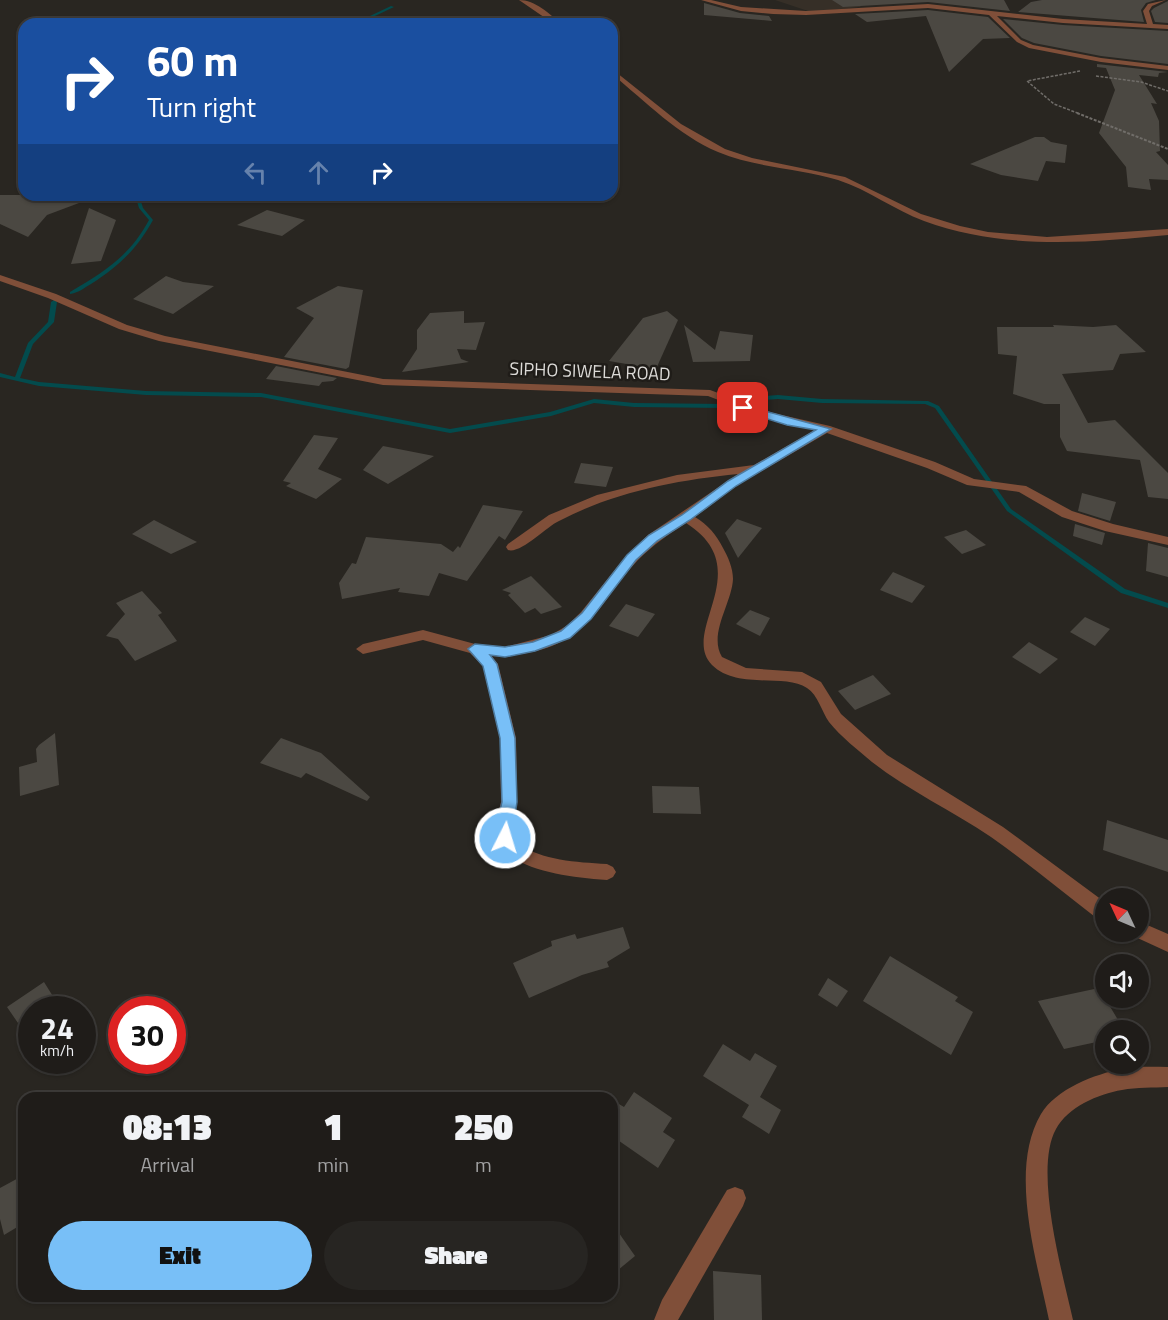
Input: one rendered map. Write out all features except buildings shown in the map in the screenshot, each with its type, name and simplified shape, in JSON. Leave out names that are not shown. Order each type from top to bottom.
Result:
[{"type":"street","points":[[522,0],[550,18]]},
{"type":"street","points":[[704,0],[741,9],[788,13],[924,5]]},
{"type":"street","points":[[900,0],[924,5],[1063,21],[1168,27]]},
{"type":"street","points":[[1150,25],[1146,11],[1150,5],[1163,0]]},
{"type":"street","points":[[869,8],[878,1]]},
{"type":"street","points":[[990,12],[1024,44],[1088,58],[1168,68]]},
{"type":"street","points":[[618,76],[692,134],[716,148],[747,159],[842,179],[868,189],[908,212],[941,224],[982,234],[1042,240],[1079,240],[1168,232]]},
{"type":"street","name":"SIPHO SIWELA ROAD","points":[[0,278],[52,296],[123,327],[163,339],[383,382],[710,393],[724,397],[743,408],[791,423],[826,429],[931,465],[971,482],[1022,489],[1067,514],[1110,528],[1168,541]]},
{"type":"street","points":[[363,649],[423,635],[475,649],[505,652],[535,646],[565,634],[586,616],[632,558],[653,538],[732,483],[826,429]]},
{"type":"street","points":[[513,547],[552,519],[612,495],[689,476],[758,468]]},
{"type":"street","points":[[686,517],[705,530],[720,557],[726,576],[724,594],[710,647],[716,660],[728,668],[748,674],[802,678],[810,682],[816,686],[836,718],[859,742],[881,760],[997,832],[1095,906]]},
{"type":"street","points":[[475,649],[490,664],[508,738],[509,802],[504,826],[508,847],[537,863],[607,872]]},
{"type":"street","points":[[1149,934],[1168,943]]},
{"type":"street","points":[[1061,1320],[1039,1205],[1037,1151],[1048,1123],[1061,1107],[1084,1092],[1119,1079],[1168,1077]]},
{"type":"street","points":[[666,1320],[670,1308],[735,1198]]},
{"type":"path","points":[[1088,58],[1084,66],[1086,74],[1141,82],[1168,91]]},
{"type":"path","points":[[1086,70],[1027,81],[1054,104],[1168,149]]},
{"type":"shaded area","points":[[775,0],[866,0],[860,7],[811,12]]},
{"type":"waterway","points":[[368,18],[392,7]]},
{"type":"waterway","points":[[72,293],[118,263],[144,233],[151,220],[141,208],[139,201]]},
{"type":"waterway","points":[[17,379],[31,343],[51,322],[54,302]]},
{"type":"waterway","points":[[0,375],[17,379]]},
{"type":"waterway","points":[[17,379],[39,384],[146,393],[261,395],[450,431],[551,414],[594,401],[634,405],[726,406],[740,400],[778,397],[822,401],[926,402],[937,407],[1009,510],[1123,591],[1168,606]]},
{"type":"route","points":[[505,838],[504,826],[509,802],[508,738],[490,664],[475,649],[505,652],[535,646],[556,639],[573,629],[603,596],[632,558],[653,538],[732,483],[826,429],[791,423],[743,408]]}]
